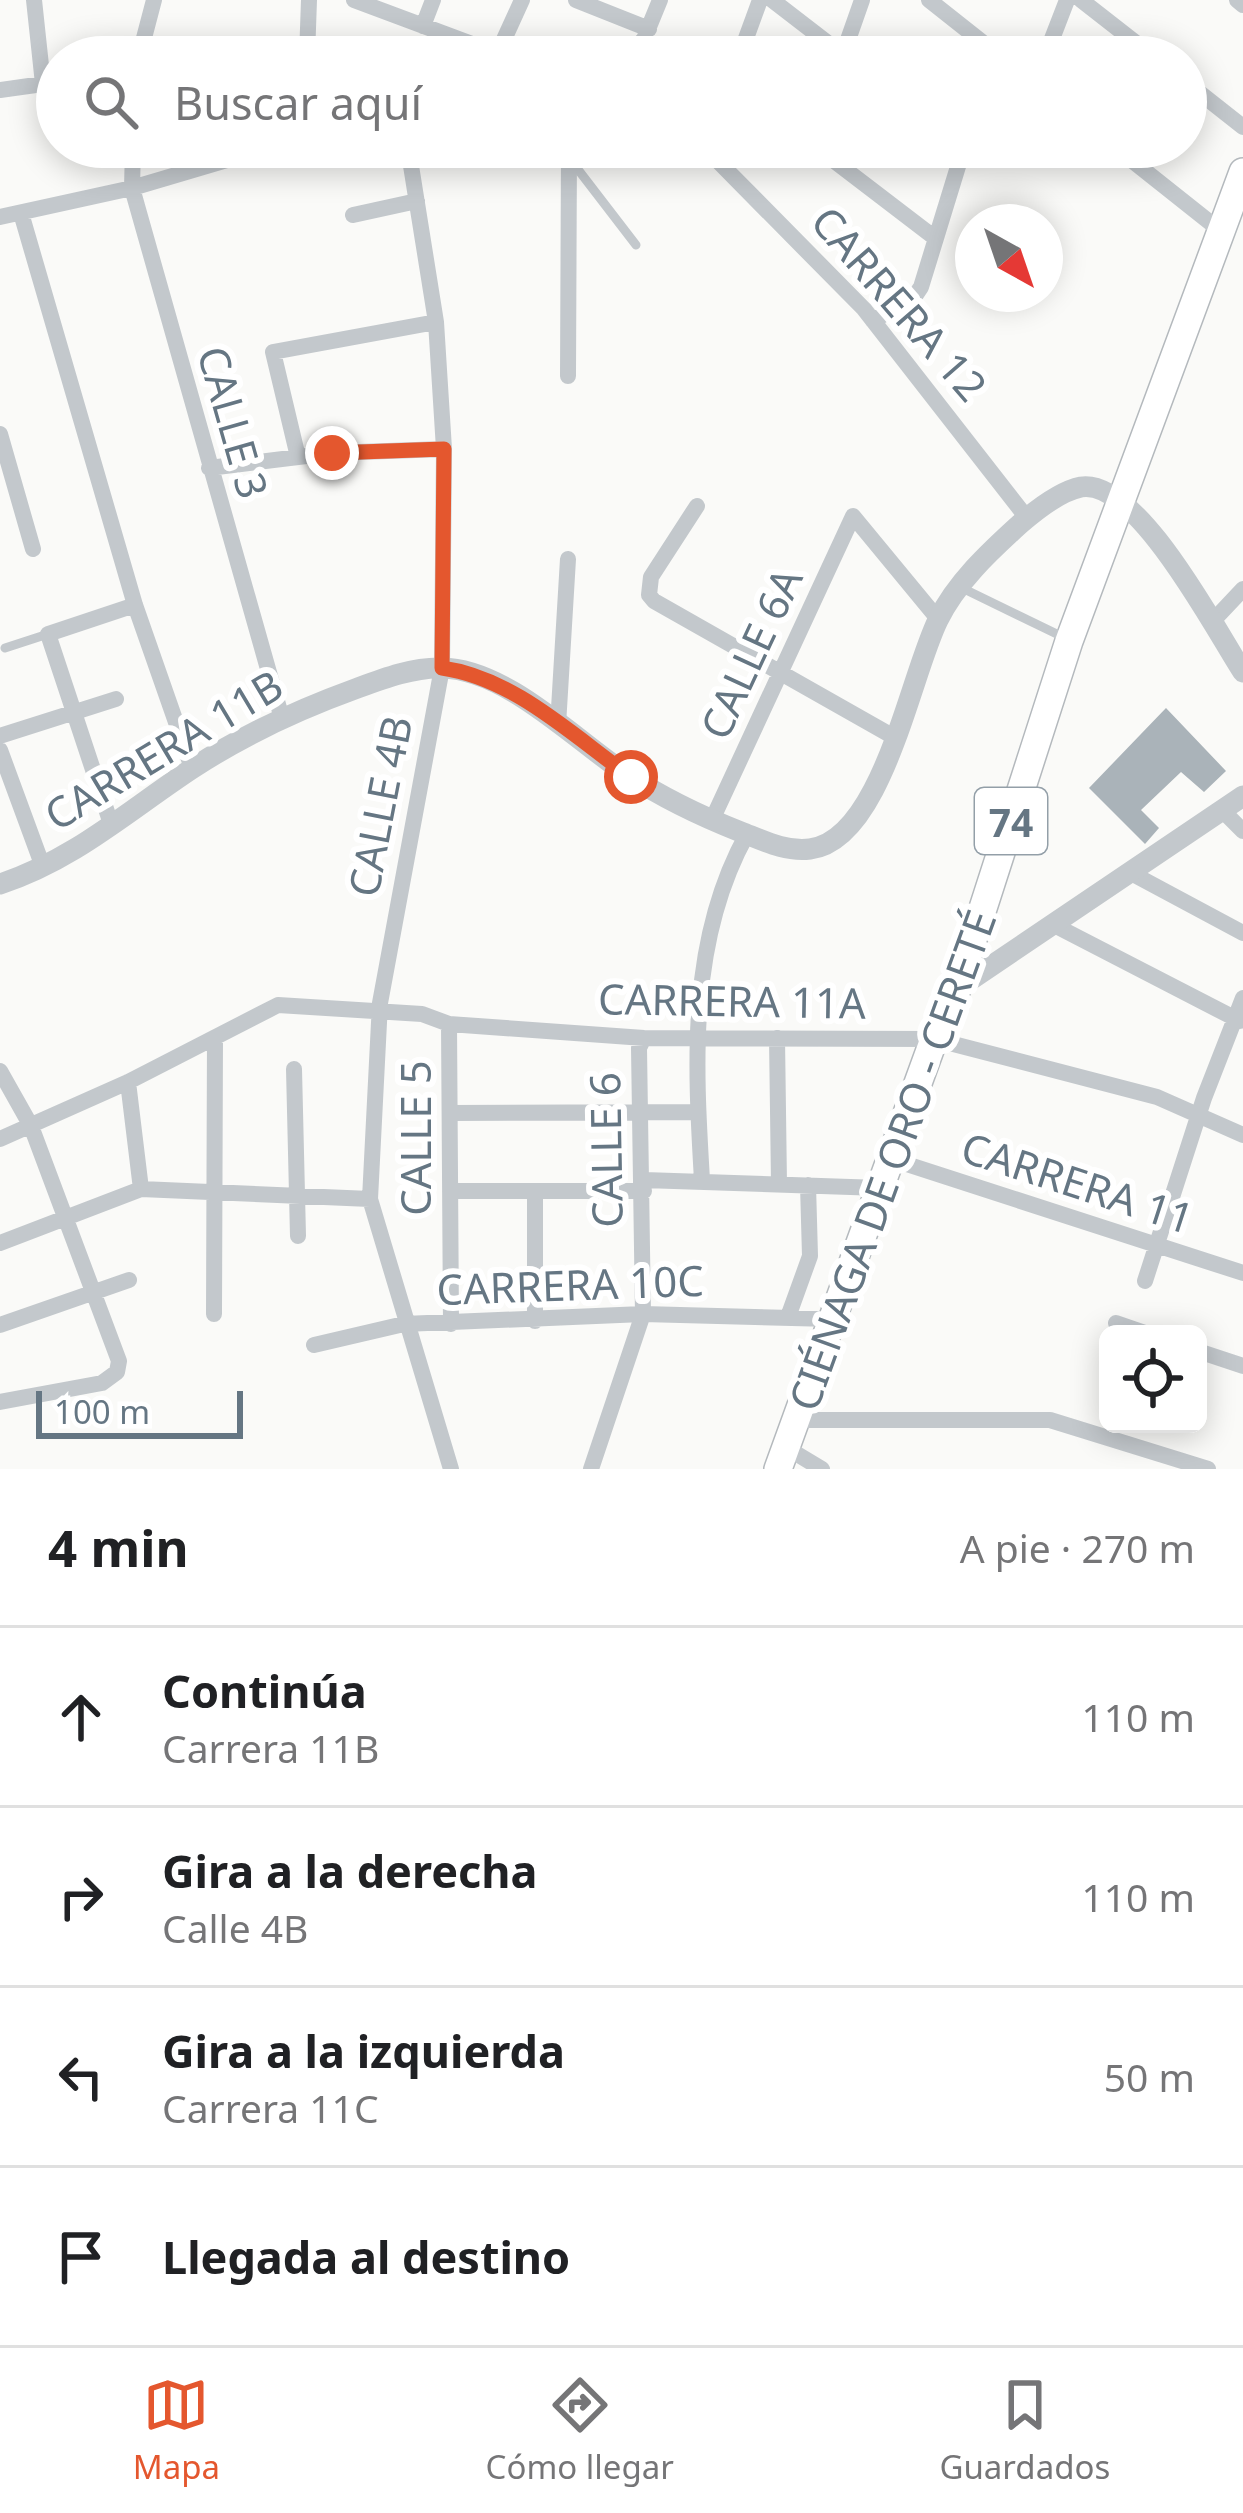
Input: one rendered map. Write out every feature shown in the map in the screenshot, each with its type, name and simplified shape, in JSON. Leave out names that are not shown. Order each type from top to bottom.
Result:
[{"type":"highway","name":"CIÉNAGA DE ORO - CERETÉ","points":[[782,1458],[957,988],[1069,640],[1243,172]]},
{"type":"street","points":[[34,0],[41,36]]},
{"type":"street","points":[[145,36],[154,0]]},
{"type":"street","points":[[308,36],[309,0]]},
{"type":"street","points":[[354,0],[450,36]]},
{"type":"street","points":[[423,26],[433,0]]},
{"type":"street","points":[[505,36],[522,0]]},
{"type":"street","points":[[576,0],[649,29]]},
{"type":"street","points":[[644,36],[660,0]]},
{"type":"street","points":[[749,36],[760,0]]},
{"type":"street","points":[[772,0],[818,36]]},
{"type":"street","points":[[850,36],[862,0]]},
{"type":"street","points":[[929,0],[974,36]]},
{"type":"street","points":[[1053,36],[1067,0]]},
{"type":"street","points":[[1081,0],[1127,36]]},
{"type":"street","points":[[0,90],[36,85]]},
{"type":"street","points":[[1207,99],[1243,127]]},
{"type":"street","name":"CALLE 3","points":[[132,168],[132,188],[281,715]]},
{"type":"street","points":[[0,218],[200,168]]},
{"type":"street","name":"CALLE 4B","points":[[412,168],[436,322],[444,449],[442,668],[380,1010],[370,1199],[451,1469]]},
{"type":"street","points":[[568,376],[569,168]]},
{"type":"street","name":"CARRERA 12","points":[[724,168],[873,321],[1027,518]]},
{"type":"street","points":[[843,168],[934,238]]},
{"type":"street","points":[[873,321],[915,296],[957,168]]},
{"type":"street","points":[[1141,168],[1222,232]]},
{"type":"street","points":[[352,215],[418,201]]},
{"type":"street","points":[[21,213],[135,605],[193,768]]},
{"type":"street","points":[[298,457],[273,352],[436,322]]},
{"type":"street","points":[[0,434],[33,549]]},
{"type":"street","points":[[209,469],[298,457],[444,449]]},
{"type":"street","name":"CARRERA 11B","points":[[0,884],[43,867],[112,827],[193,768],[281,715],[379,680],[442,668],[485,678],[631,777],[712,820],[788,849],[814,849],[837,839],[873,790],[938,619],[988,553],[1027,518],[1082,487],[1102,490],[1120,502]]},
{"type":"street","points":[[1120,502],[1151,532],[1243,672]]},
{"type":"street","points":[[697,506],[651,577],[649,595],[654,602],[894,737]]},
{"type":"street","name":"CALLE 6A","points":[[712,820],[853,516],[938,619]]},
{"type":"street","points":[[558,724],[568,559]]},
{"type":"street","points":[[1210,623],[1243,589]]},
{"type":"street","points":[[112,827],[48,634],[135,605]]},
{"type":"street","points":[[0,736],[116,700]]},
{"type":"street","points":[[0,750],[43,867]]},
{"type":"street","points":[[957,988],[1243,796]]},
{"type":"street","points":[[1222,810],[1243,831]]},
{"type":"street","points":[[702,1180],[699,983],[710,922],[746,834]]},
{"type":"street","points":[[1130,873],[1243,933]]},
{"type":"street","points":[[1054,926],[1239,1021]]},
{"type":"street","points":[[1145,1281],[1198,1116],[1239,1021],[1243,998]]},
{"type":"street","name":"CARRERA 11A","points":[[0,1139],[128,1082],[278,1004],[422,1014],[449,1024],[644,1038],[934,1040],[1157,1097],[1243,1135]]},
{"type":"street","name":"CALLE 5","points":[[449,1024],[451,1324]]},
{"type":"street","points":[[214,1314],[215,1038]]},
{"type":"street","name":"CALLE 6","points":[[591,1469],[643,1315],[639,1048],[644,1038]]},
{"type":"street","points":[[777,1038],[778,1184]]},
{"type":"street","points":[[294,1069],[298,1237]]},
{"type":"street","points":[[0,1071],[32,1126],[119,1361],[117,1372],[102,1383],[0,1402]]},
{"type":"street","points":[[128,1082],[141,1190]]},
{"type":"street","points":[[450,1113],[698,1112]]},
{"type":"street","name":"CARRERA 11","points":[[890,1159],[1243,1273]]},
{"type":"street","points":[[450,1190],[536,1191],[702,1180],[880,1188]]},
{"type":"street","points":[[788,1317],[809,1256],[808,1185]]},
{"type":"street","points":[[0,1243],[141,1190],[370,1199]]},
{"type":"street","points":[[535,1321],[536,1191]]},
{"type":"street","points":[[0,1325],[129,1280]]},
{"type":"street","name":"CARRERA 10C","points":[[314,1345],[404,1324],[643,1315],[832,1319]]},
{"type":"street","points":[[1116,1323],[1122,1325]]},
{"type":"street","points":[[1207,1354],[1243,1366]]},
{"type":"street","points":[[797,1420],[1050,1420],[1208,1469]]},
{"type":"street","points":[[782,1458],[822,1469]]},
{"type":"lane","points":[[580,168],[636,245]]},
{"type":"lane","points":[[960,587],[1069,640]]},
{"type":"lane","points":[[5,648],[48,634]]},
{"type":"building","points":[[1166,708],[1226,771],[1204,792],[1181,772],[1141,810],[1159,828],[1145,844],[1089,788]]},
{"type":"route","points":[[332,453],[444,449],[442,668],[485,678],[514,693],[631,777]]}]
